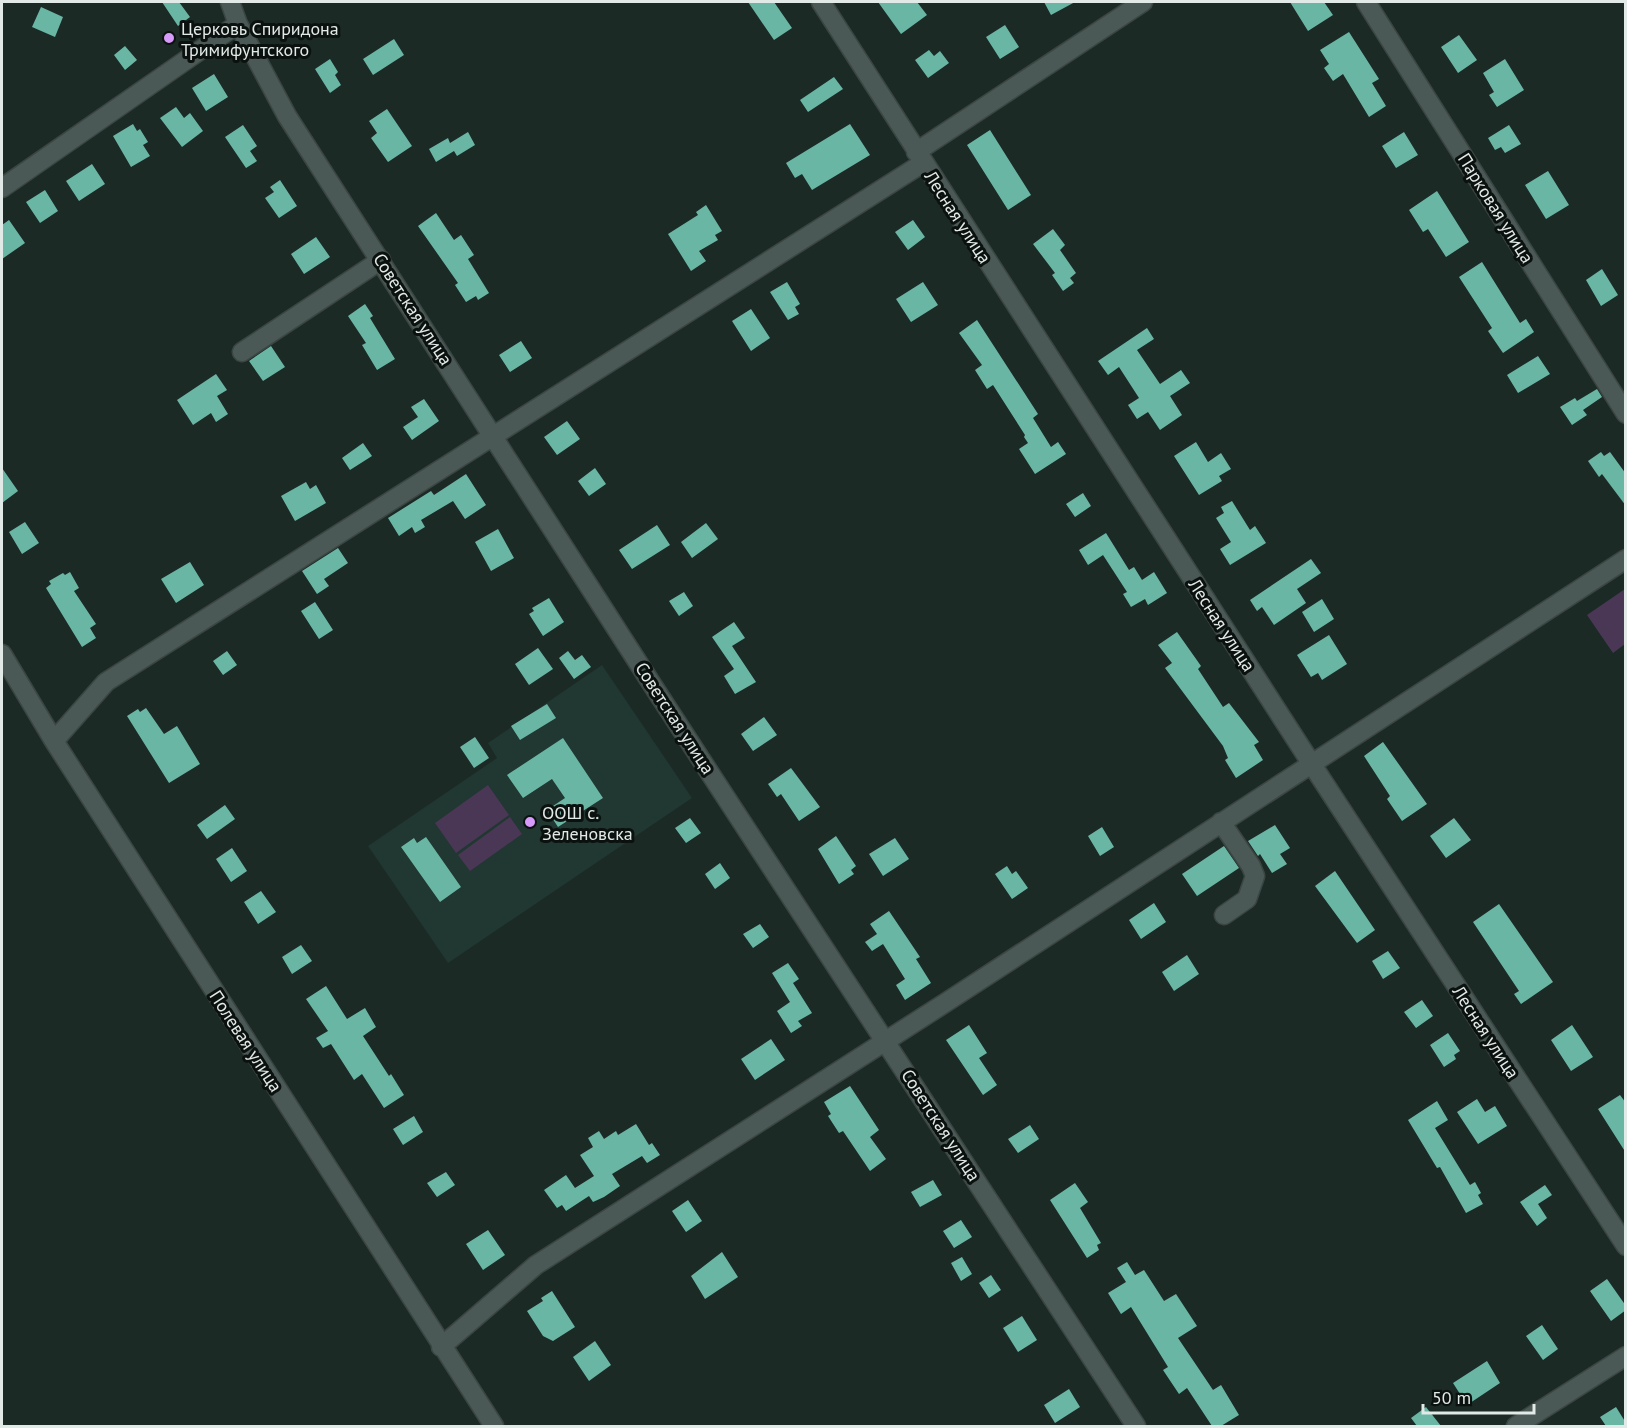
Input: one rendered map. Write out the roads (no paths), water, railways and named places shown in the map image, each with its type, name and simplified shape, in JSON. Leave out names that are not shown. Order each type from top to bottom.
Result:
[{"type":"street","name":"Советская улица","points":[[230,2],[238,24],[287,116],[494,434],[655,689],[1136,1426]]},
{"type":"street","name":"Лесная улица","points":[[821,2],[1311,763],[1626,1246]]},
{"type":"street","points":[[54,741],[106,682],[920,158],[1143,2]]},
{"type":"street","name":"Парковая улица","points":[[1366,2],[1626,414]]},
{"type":"street","points":[[2,188],[238,24]]},
{"type":"street","points":[[243,352],[381,260]]},
{"type":"street","points":[[441,1347],[536,1265],[886,1041],[1626,559]]},
{"type":"street","name":"Полевая улица","points":[[2,654],[54,741],[441,1347],[494,1426]]},
{"type":"street","points":[[1221,822],[1251,866],[1255,876],[1246,899],[1224,915]]},
{"type":"street","points":[[1516,1426],[1626,1356]]},
{"type":"place","name":"Церковь Спиридона Тримифунтского","points":[[169,38]]},
{"type":"place","name":"ООШ с. Зеленовска","points":[[530,822]]}]
